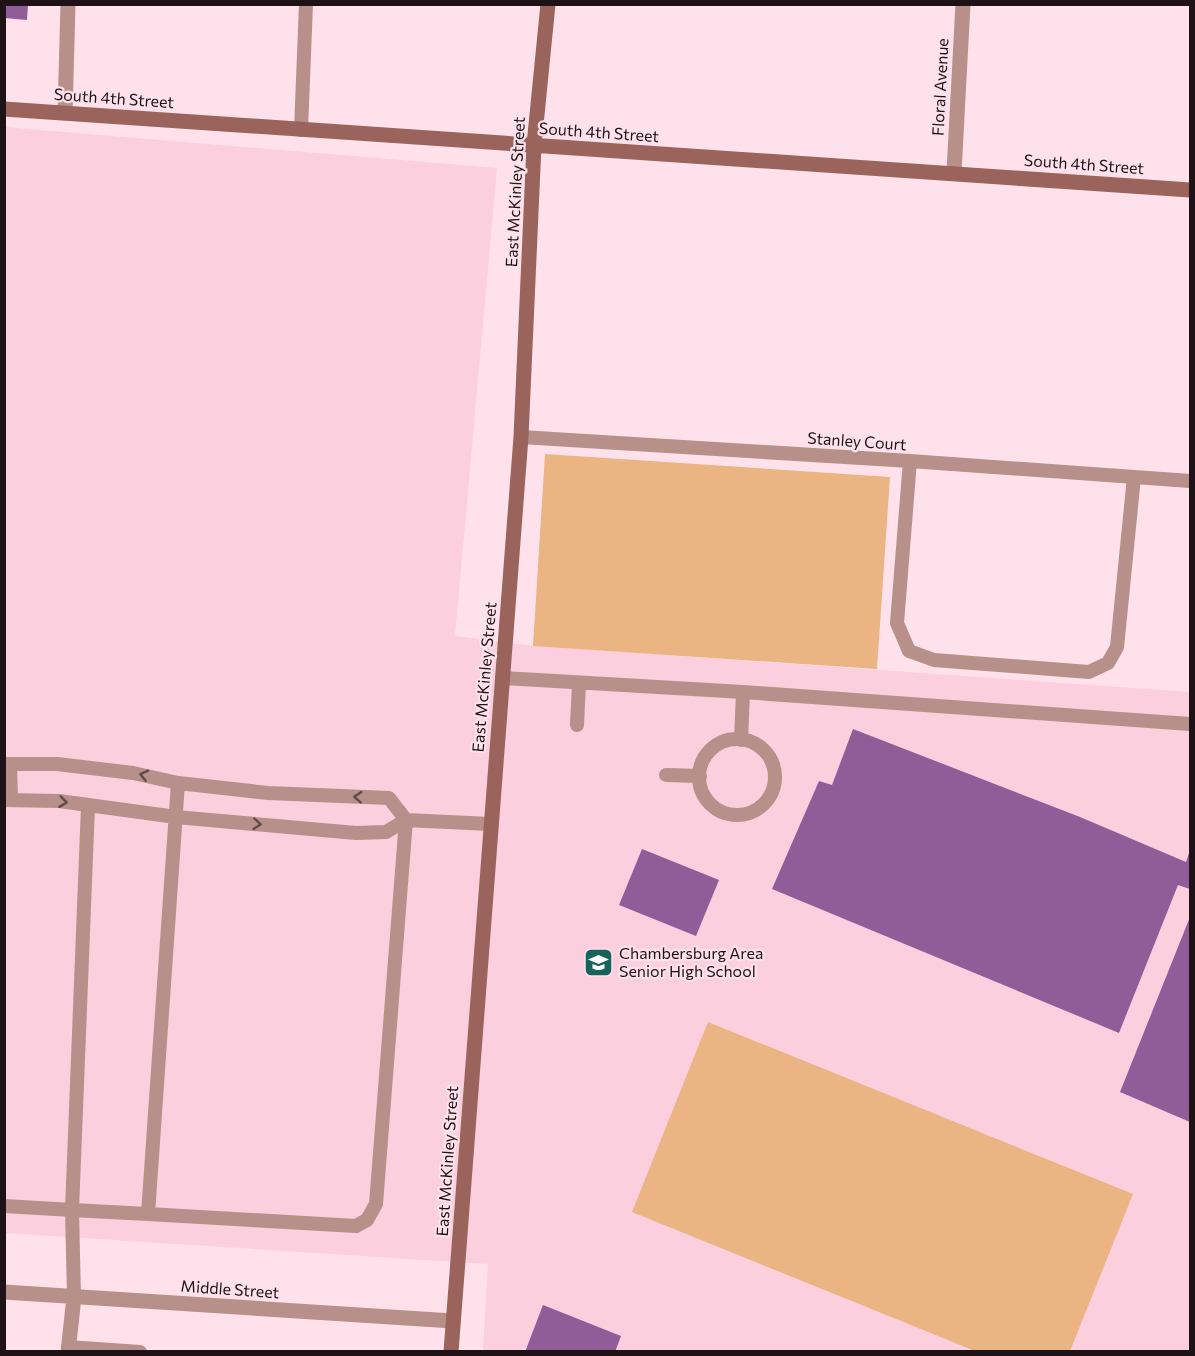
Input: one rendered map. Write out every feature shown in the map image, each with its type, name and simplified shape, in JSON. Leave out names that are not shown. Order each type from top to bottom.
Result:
[{"type":"street","points":[[64,113],[68,4]]},
{"type":"street","name":"East McKinley Street","points":[[450,1352],[521,437],[534,146],[548,4]]},
{"type":"street","name":"Floral Avenue","points":[[954,172],[963,4]]},
{"type":"street","name":"South 4th Street","points":[[4,109],[534,146],[954,172],[1191,190]]},
{"type":"street","name":"Middle Street","points":[[4,1292],[453,1321]]},
{"type":"street","points":[[68,1349],[74,1297]]},
{"type":"lane","points":[[301,130],[306,4]]},
{"type":"lane","name":"Stanley Court","points":[[521,437],[1191,481]]},
{"type":"lane","points":[[910,461],[897,623],[909,651],[934,660],[1089,672],[1108,663],[1117,647],[1134,477]]},
{"type":"lane","points":[[502,678],[743,692],[1191,724]]},
{"type":"lane","points":[[577,725],[579,683]]},
{"type":"lane","points":[[741,740],[743,692]]},
{"type":"lane","points":[[733,739],[758,744],[774,764],[776,777],[774,789],[759,809],[736,816],[723,813],[713,807],[700,786],[700,777],[703,761],[710,750],[720,743],[733,739]]},
{"type":"lane","points":[[4,1206],[356,1226],[367,1220],[376,1204],[406,820],[389,798],[268,793],[178,783],[133,773],[57,764],[8,764],[8,800],[59,801],[176,817],[356,832],[386,831],[406,820],[490,824]]},
{"type":"lane","points":[[666,775],[700,777]]},
{"type":"lane","points":[[148,1214],[178,783]]},
{"type":"lane","points":[[74,1297],[72,1210],[88,806]]},
{"type":"lane","points":[[68,1349],[140,1352]]},
{"type":"shaded area","name":"Chambersburg Area Senior High School","points":[[4,127],[497,168],[455,636],[525,645],[1190,692],[1190,1351],[483,1351],[488,1264],[5,1233]]},
{"type":"shaded area","points":[[545,454],[890,477],[877,669],[533,646]]},
{"type":"shaded area","points":[[708,1022],[1133,1194],[1070,1351],[975,1351],[632,1212]]},
{"type":"building","points":[[4,4],[28,4],[27,20],[4,18]]},
{"type":"building","points":[[853,729],[1080,817],[1186,862],[1190,850],[1190,889],[1178,885],[1119,1033],[772,889],[819,781],[832,785]]},
{"type":"building","points":[[642,849],[719,880],[696,936],[619,905]]},
{"type":"building","points":[[1190,917],[1190,1122],[1120,1092]]},
{"type":"building","points":[[543,1305],[621,1336],[615,1352],[525,1352]]},
{"type":"place","name":"Chambersburg Area Senior High School","points":[[598,962]]}]
